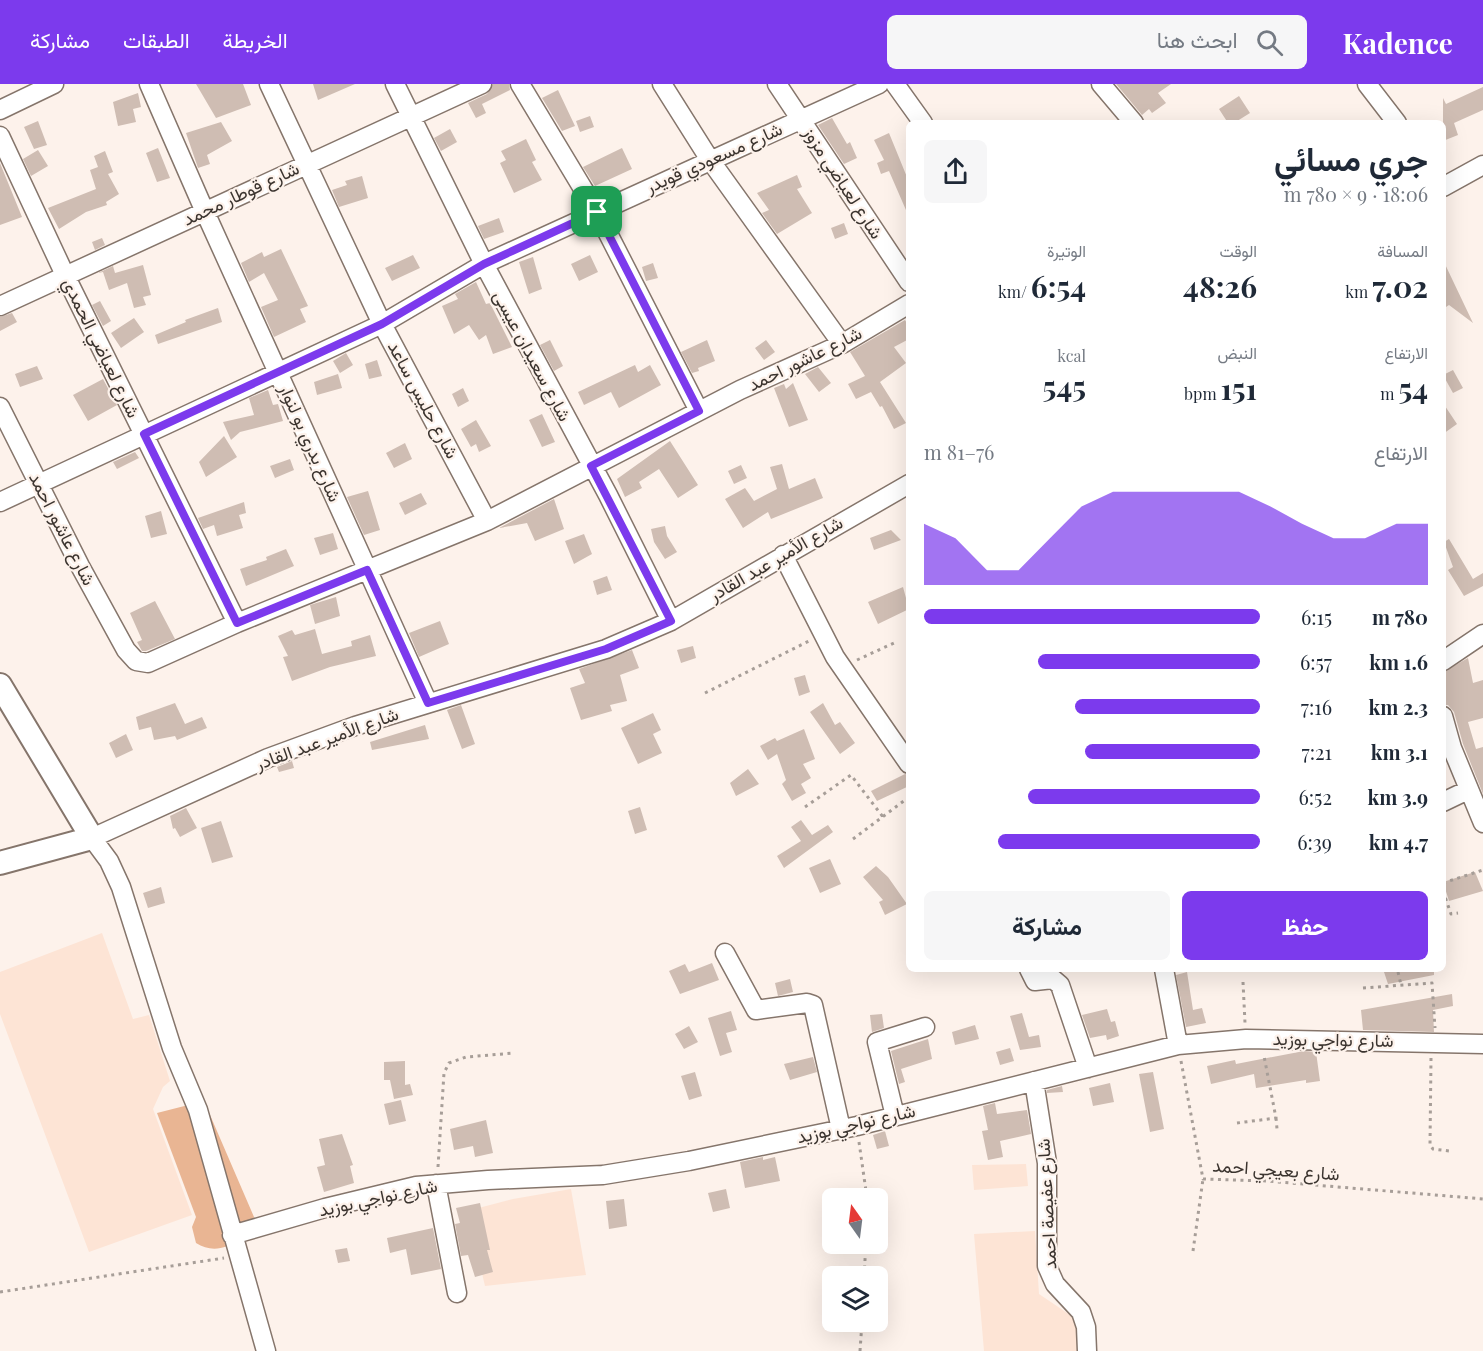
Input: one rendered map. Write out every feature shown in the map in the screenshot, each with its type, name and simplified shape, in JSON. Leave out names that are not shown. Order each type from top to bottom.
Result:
[{"type":"street","points":[[0,110],[54,84]]},
{"type":"street","name":"شارع بدري بو لنوار","points":[[149,84],[428,703]]},
{"type":"street","name":"شارع حليس ساعد","points":[[269,84],[382,324],[487,521]]},
{"type":"street","name":"شارع سعيدان عيسى","points":[[395,84],[484,264],[671,621]]},
{"type":"street","name":"شارع قوطار محمد","points":[[0,306],[482,84]]},
{"type":"street","points":[[520,84],[597,212],[699,411]]},
{"type":"street","points":[[662,84],[710,160],[842,344]]},
{"type":"street","name":"شارع لعياضي مزوز","points":[[777,84],[906,277]]},
{"type":"street","name":"شارع مسعودي قويدر","points":[[0,502],[382,324],[484,264],[879,84]]},
{"type":"street","points":[[896,84],[921,120]]},
{"type":"street","points":[[1101,84],[1131,120]]},
{"type":"street","points":[[1368,84],[1395,120]]},
{"type":"street","name":"شارع لعياضي الحمدي","points":[[0,136],[65,275],[237,623]]},
{"type":"street","points":[[1446,185],[1483,165]]},
{"type":"street","name":"شارع عاشور احمد","points":[[0,406],[126,650],[141,664],[157,661],[237,623],[487,521],[699,411],[842,344],[906,306]]},
{"type":"street","name":"شارع الأمير عبد القادر","points":[[0,862],[92,838],[268,758],[428,703],[606,649],[671,621],[906,486]]},
{"type":"street","points":[[783,555],[842,667],[906,760]]},
{"type":"street","points":[[1446,659],[1483,634]]},
{"type":"street","points":[[0,686],[92,838],[109,861],[130,915],[172,1048],[198,1110],[237,1257],[266,1351]]},
{"type":"street","points":[[1446,725],[1468,790],[1483,823]]},
{"type":"street","points":[[1446,801],[1468,790]]},
{"type":"street","points":[[724,953],[756,1010],[807,1003],[813,1005],[849,1127]]},
{"type":"street","points":[[1030,972],[1035,981],[1053,979],[1060,985],[1088,1068]]},
{"type":"street","points":[[1165,972],[1178,1045]]},
{"type":"street","points":[[895,1116],[877,1042],[925,1027]]},
{"type":"street","name":"شارع نواجي بوزيد","points":[[232,1235],[336,1205],[436,1184],[603,1175],[689,1161],[849,1127],[1178,1045],[1253,1039],[1433,1041],[1483,1044]]},
{"type":"street","name":"شارع عفيصة احمد","points":[[1035,1081],[1047,1163],[1047,1266],[1054,1284],[1081,1312],[1086,1328],[1087,1351]]},
{"type":"street","points":[[436,1184],[457,1293]]},
{"type":"path","points":[[705,693],[824,634]]},
{"type":"path","points":[[842,667],[894,643]]},
{"type":"path","points":[[805,807],[851,775],[883,817]]},
{"type":"path","points":[[853,838],[906,799]]},
{"type":"path","points":[[1446,882],[1483,870]]},
{"type":"path","points":[[1446,900],[1451,914],[1458,913]]},
{"type":"path","points":[[1398,972],[1401,985]]},
{"type":"path","points":[[1243,982],[1253,1039],[1276,1118],[1277,1129]]},
{"type":"path","points":[[1363,988],[1432,983],[1430,1145],[1433,1149],[1449,1151]]},
{"type":"path","name":"شارع بعيجي احمد","points":[[1178,1045],[1203,1179],[1276,1182],[1483,1199]]},
{"type":"path","points":[[436,1184],[444,1073],[449,1063],[466,1057],[514,1053]]},
{"type":"path","points":[[1237,1123],[1276,1118]]},
{"type":"path","points":[[849,1127],[864,1188]]},
{"type":"path","points":[[1193,1251],[1203,1179]]},
{"type":"path","points":[[0,1292],[66,1280],[237,1257]]},
{"type":"path","points":[[860,1351],[861,1332]]},
{"type":"shaded area","points":[[102,933],[133,1019],[149,1015],[170,1081],[163,1087],[153,1109],[192,1215],[89,1252],[0,1014],[0,972]]},
{"type":"shaded area","points":[[204,1101],[254,1217],[250,1226],[238,1240],[222,1248],[213,1249],[196,1243],[192,1227],[196,1217],[157,1113]]},
{"type":"shaded area","points":[[1026,1164],[1028,1186],[974,1190],[972,1165]]},
{"type":"shaded area","points":[[571,1189],[586,1275],[485,1286],[467,1211],[513,1199]]},
{"type":"shaded area","points":[[1035,1231],[1039,1294],[1079,1321],[1079,1351],[984,1351],[974,1234]]},
{"type":"building","points":[[196,84],[243,84],[251,105],[216,118]]},
{"type":"building","points":[[313,84],[355,84],[318,100]]},
{"type":"building","points":[[493,84],[509,84],[510,90],[482,104],[486,113],[476,118],[468,103],[487,94]]},
{"type":"building","points":[[1116,84],[1171,84],[1158,93],[1166,103],[1152,113],[1149,109],[1142,115]]},
{"type":"building","points":[[1483,87],[1483,110],[1454,123],[1458,135],[1446,140],[1443,98],[1446,104]]},
{"type":"building","points":[[558,90],[575,126],[562,131],[542,98]]},
{"type":"building","points":[[138,93],[141,107],[133,109],[136,122],[118,126],[113,102]]},
{"type":"building","points":[[1239,96],[1250,113],[1239,120],[1226,120],[1219,109]]},
{"type":"building","points":[[590,116],[594,127],[580,132],[576,121]]},
{"type":"building","points":[[832,118],[847,144],[850,142],[857,158],[844,164],[818,125]]},
{"type":"building","points":[[38,121],[47,145],[34,149],[24,127]]},
{"type":"building","points":[[221,122],[232,141],[207,155],[210,164],[198,168],[186,133]]},
{"type":"building","points":[[450,129],[457,142],[441,151],[434,138]]},
{"type":"building","points":[[889,133],[906,175],[906,210],[889,171],[881,174],[877,163],[884,160],[874,140]]},
{"type":"building","points":[[526,139],[536,160],[532,162],[542,180],[514,193],[500,163],[506,160],[501,151]]},
{"type":"building","points":[[158,148],[170,178],[157,182],[146,153]]},
{"type":"building","points":[[622,148],[632,169],[595,186],[583,167]]},
{"type":"building","points":[[38,150],[48,166],[31,176],[23,159]]},
{"type":"building","points":[[105,151],[113,172],[108,174],[119,194],[106,202],[107,205],[86,212],[59,229],[48,208],[96,189],[90,170],[98,167],[94,156]]},
{"type":"building","points":[[0,163],[22,217],[0,225]]},
{"type":"building","points":[[797,175],[802,187],[797,189],[812,213],[777,234],[762,213],[769,210],[757,193]]},
{"type":"building","points":[[362,176],[368,198],[339,207],[332,190],[347,185],[345,181]]},
{"type":"building","points":[[499,218],[504,232],[484,239],[478,226]]},
{"type":"building","points":[[844,223],[848,234],[835,239],[831,228]]},
{"type":"building","points":[[102,238],[105,245],[95,250],[92,242]]},
{"type":"building","points":[[281,249],[308,306],[300,309],[306,322],[274,337],[261,307],[278,300],[264,273],[249,282],[241,263],[262,252],[264,257]]},
{"type":"building","points":[[413,255],[420,268],[392,281],[385,268]]},
{"type":"building","points":[[590,255],[598,272],[579,281],[571,264]]},
{"type":"building","points":[[533,257],[542,289],[529,294],[519,262]]},
{"type":"building","points":[[653,263],[658,278],[646,281],[642,267]]},
{"type":"building","points":[[143,265],[151,295],[143,297],[146,305],[134,308],[127,283],[109,290],[103,272],[98,273],[113,266],[115,273]]},
{"type":"building","points":[[1446,266],[1473,323],[1449,305],[1446,307]]},
{"type":"building","points":[[476,282],[486,304],[490,303],[512,347],[493,354],[486,335],[479,340],[469,325],[454,334],[442,306],[458,299],[455,294]]},
{"type":"building","points":[[100,301],[111,321],[103,326],[92,305]]},
{"type":"building","points":[[218,308],[222,322],[158,344],[155,335],[186,322],[185,320]]},
{"type":"building","points":[[12,313],[17,322],[0,331],[0,317]]},
{"type":"building","points":[[134,318],[144,332],[121,348],[111,333]]},
{"type":"building","points":[[905,320],[906,341],[894,347],[906,363],[880,382],[906,423],[894,429],[882,406],[880,407],[871,392],[856,399],[848,384],[865,376],[850,352]]},
{"type":"building","points":[[550,340],[563,366],[554,371],[540,345]]},
{"type":"building","points":[[707,340],[715,361],[692,373],[681,352]]},
{"type":"building","points":[[766,340],[775,352],[764,360],[755,348]]},
{"type":"building","points":[[346,353],[353,365],[340,373],[333,361]]},
{"type":"building","points":[[377,360],[382,376],[369,379],[365,364]]},
{"type":"building","points":[[635,365],[638,372],[650,365],[661,385],[619,408],[611,392],[584,405],[578,392]]},
{"type":"building","points":[[37,366],[43,379],[20,387],[15,374]]},
{"type":"building","points":[[818,367],[831,383],[819,392],[805,374]]},
{"type":"building","points":[[1453,370],[1463,388],[1453,393],[1446,380],[1446,374]]},
{"type":"building","points":[[338,374],[342,388],[317,395],[314,382]]},
{"type":"building","points":[[103,379],[117,405],[88,421],[73,395]]},
{"type":"building","points":[[793,383],[808,420],[789,427],[774,388],[784,384],[786,389]]},
{"type":"building","points":[[463,388],[469,401],[458,407],[452,394]]},
{"type":"building","points":[[268,390],[273,405],[278,404],[283,421],[240,432],[231,440],[223,422],[254,415],[249,398]]},
{"type":"building","points":[[1446,408],[1457,424],[1446,432]]},
{"type":"building","points":[[542,414],[555,442],[542,447],[529,420]]},
{"type":"building","points":[[476,420],[491,446],[479,452],[476,444],[471,447],[461,429]]},
{"type":"building","points":[[224,436],[237,457],[206,477],[199,462]]},
{"type":"building","points":[[670,441],[698,485],[678,498],[659,469],[639,482],[642,488],[625,497],[617,479]]},
{"type":"building","points":[[405,443],[412,459],[394,468],[386,453]]},
{"type":"building","points":[[135,452],[139,458],[117,469],[113,462]]},
{"type":"building","points":[[290,459],[294,470],[275,478],[270,466]]},
{"type":"building","points":[[782,464],[789,489],[815,478],[823,498],[771,519],[768,512],[743,528],[725,499],[745,488],[754,501],[777,489],[770,467]]},
{"type":"building","points":[[741,465],[747,478],[734,484],[728,471]]},
{"type":"building","points":[[368,491],[380,530],[364,535],[347,497]]},
{"type":"building","points":[[421,493],[427,504],[405,515],[399,503]]},
{"type":"building","points":[[554,499],[564,529],[535,541],[527,523],[499,528]]},
{"type":"building","points":[[244,502],[246,513],[239,515],[243,528],[217,536],[214,525],[203,529],[198,518]]},
{"type":"building","points":[[161,511],[167,534],[151,538],[145,516]]},
{"type":"building","points":[[665,526],[667,536],[677,552],[665,559],[654,542],[651,529]]},
{"type":"building","points":[[891,530],[901,540],[874,550],[870,538]]},
{"type":"building","points":[[333,533],[338,549],[320,555],[314,538]]},
{"type":"building","points":[[584,534],[592,554],[574,564],[565,541]]},
{"type":"building","points":[[1449,539],[1473,579],[1483,573],[1483,586],[1464,596],[1448,570],[1453,567],[1446,541]]},
{"type":"building","points":[[286,549],[294,566],[246,586],[240,569],[267,560],[266,557]]},
{"type":"building","points":[[607,576],[612,590],[597,595],[593,581]]},
{"type":"building","points":[[903,587],[906,610],[878,624],[868,602]]},
{"type":"building","points":[[336,597],[340,616],[315,624],[310,605]]},
{"type":"building","points":[[155,601],[175,639],[142,651],[137,642],[142,640],[130,613]]},
{"type":"building","points":[[440,621],[449,644],[419,657],[409,633]]},
{"type":"building","points":[[315,629],[322,654],[352,646],[351,641],[370,635],[376,656],[330,667],[292,681],[283,657],[288,656],[278,636],[292,630],[295,635]]},
{"type":"building","points":[[693,646],[696,658],[681,663],[677,650]]},
{"type":"building","points":[[632,650],[639,668],[620,675],[627,701],[610,705],[612,711],[581,720],[570,688],[585,683],[579,669]]},
{"type":"building","points":[[1468,658],[1473,683],[1483,680],[1483,718],[1468,722],[1476,749],[1483,747],[1483,794],[1463,744],[1454,712],[1446,705],[1446,670]]},
{"type":"building","points":[[805,675],[810,692],[799,696],[794,678]]},
{"type":"building","points":[[175,703],[185,724],[202,717],[207,728],[177,740],[175,736],[154,740],[151,727],[139,730],[136,717]]},
{"type":"building","points":[[823,703],[835,725],[840,722],[855,743],[840,754],[810,712]]},
{"type":"building","points":[[461,705],[475,744],[462,749],[447,710]]},
{"type":"building","points":[[653,713],[661,730],[653,734],[662,753],[638,764],[621,728]]},
{"type":"building","points":[[425,725],[429,739],[372,750],[370,742]]},
{"type":"building","points":[[804,729],[815,759],[803,764],[811,778],[801,784],[806,793],[792,801],[782,784],[786,780],[777,754],[768,760],[760,746],[775,738],[777,741]]},
{"type":"building","points":[[126,734],[133,750],[116,758],[109,743]]},
{"type":"building","points":[[292,761],[294,768],[279,772],[277,767]]},
{"type":"building","points":[[748,769],[759,784],[736,796],[730,783]]},
{"type":"building","points":[[906,774],[906,787],[877,801],[871,791]]},
{"type":"building","points":[[640,807],[647,830],[635,834],[628,811]]},
{"type":"building","points":[[186,808],[197,828],[180,837],[175,828],[173,829],[170,816]]},
{"type":"building","points":[[801,820],[812,835],[828,825],[833,832],[784,868],[777,856],[801,841],[791,827]]},
{"type":"building","points":[[221,821],[233,857],[212,863],[201,828]]},
{"type":"building","points":[[830,859],[841,884],[820,893],[809,868]]},
{"type":"building","points":[[876,866],[888,877],[906,904],[885,915],[879,902],[883,900],[863,877]]},
{"type":"building","points":[[1475,872],[1483,891],[1449,901],[1446,881]]},
{"type":"building","points":[[161,887],[165,903],[148,908],[143,893]]},
{"type":"building","points":[[712,963],[719,980],[680,994],[669,971],[685,964],[689,972]]},
{"type":"building","points":[[1187,972],[1193,1010],[1202,1008],[1206,1023],[1186,1027],[1176,975]]},
{"type":"building","points":[[1384,972],[1434,972],[1434,975],[1388,984]]},
{"type":"building","points":[[790,979],[793,992],[778,996],[775,983]]},
{"type":"building","points":[[1452,994],[1453,1006],[1433,1010],[1434,1032],[1363,1030],[1361,1010]]},
{"type":"building","points":[[1107,1009],[1111,1022],[1115,1021],[1119,1036],[1107,1040],[1106,1035],[1090,1038],[1082,1015]]},
{"type":"building","points":[[731,1011],[737,1030],[726,1033],[732,1052],[720,1056],[708,1018]]},
{"type":"building","points":[[1022,1013],[1029,1037],[1039,1035],[1041,1047],[1020,1050],[1010,1016]]},
{"type":"building","points":[[882,1014],[884,1028],[872,1032],[870,1015]]},
{"type":"building","points":[[975,1025],[979,1039],[955,1045],[952,1032]]},
{"type":"building","points":[[689,1026],[698,1042],[684,1049],[675,1034]]},
{"type":"building","points":[[928,1039],[932,1059],[901,1069],[905,1082],[899,1084],[891,1051]]},
{"type":"building","points":[[1010,1048],[1014,1061],[1000,1065],[996,1052]]},
{"type":"building","points":[[1304,1051],[1316,1052],[1320,1081],[1306,1083],[1306,1080],[1256,1088],[1254,1074],[1211,1084],[1207,1066],[1235,1060],[1236,1064]]},
{"type":"building","points":[[813,1057],[817,1072],[790,1080],[784,1064]]},
{"type":"building","points":[[405,1061],[405,1085],[410,1084],[413,1095],[394,1099],[390,1080],[384,1080],[384,1062]]},
{"type":"building","points":[[695,1072],[702,1096],[689,1100],[681,1076]]},
{"type":"building","points":[[1153,1072],[1164,1129],[1150,1132],[1139,1074]]},
{"type":"building","points":[[1110,1083],[1114,1102],[1093,1106],[1089,1088]]},
{"type":"building","points":[[1062,1086],[1063,1092],[1047,1093],[1047,1090]]},
{"type":"building","points":[[401,1100],[406,1121],[389,1125],[384,1104]]},
{"type":"building","points":[[995,1103],[997,1114],[1027,1110],[1031,1134],[1000,1141],[1003,1157],[988,1160],[982,1131],[988,1130],[983,1106]]},
{"type":"building","points":[[486,1120],[493,1153],[475,1157],[473,1146],[454,1150],[450,1129]]},
{"type":"building","points":[[885,1131],[889,1146],[877,1149],[873,1135]]},
{"type":"building","points":[[342,1134],[353,1165],[350,1166],[354,1183],[324,1192],[317,1167],[325,1165],[319,1139]]},
{"type":"building","points":[[763,1157],[763,1160],[775,1157],[780,1181],[745,1188],[740,1162]]},
{"type":"building","points":[[726,1189],[730,1208],[713,1212],[708,1193]]},
{"type":"building","points":[[624,1199],[627,1226],[609,1229],[606,1201]]},
{"type":"building","points":[[480,1203],[490,1250],[487,1250],[493,1272],[475,1277],[468,1255],[461,1256],[455,1224],[460,1223],[456,1208]]},
{"type":"building","points":[[433,1228],[441,1269],[411,1275],[406,1249],[390,1253],[387,1238]]},
{"type":"building","points":[[347,1248],[350,1261],[338,1263],[335,1250]]},
{"type":"route","points":[[597,212],[699,411],[591,466],[608,495],[671,621],[606,649],[428,703],[367,570],[237,623],[144,434],[382,324],[484,264],[597,212]]}]
